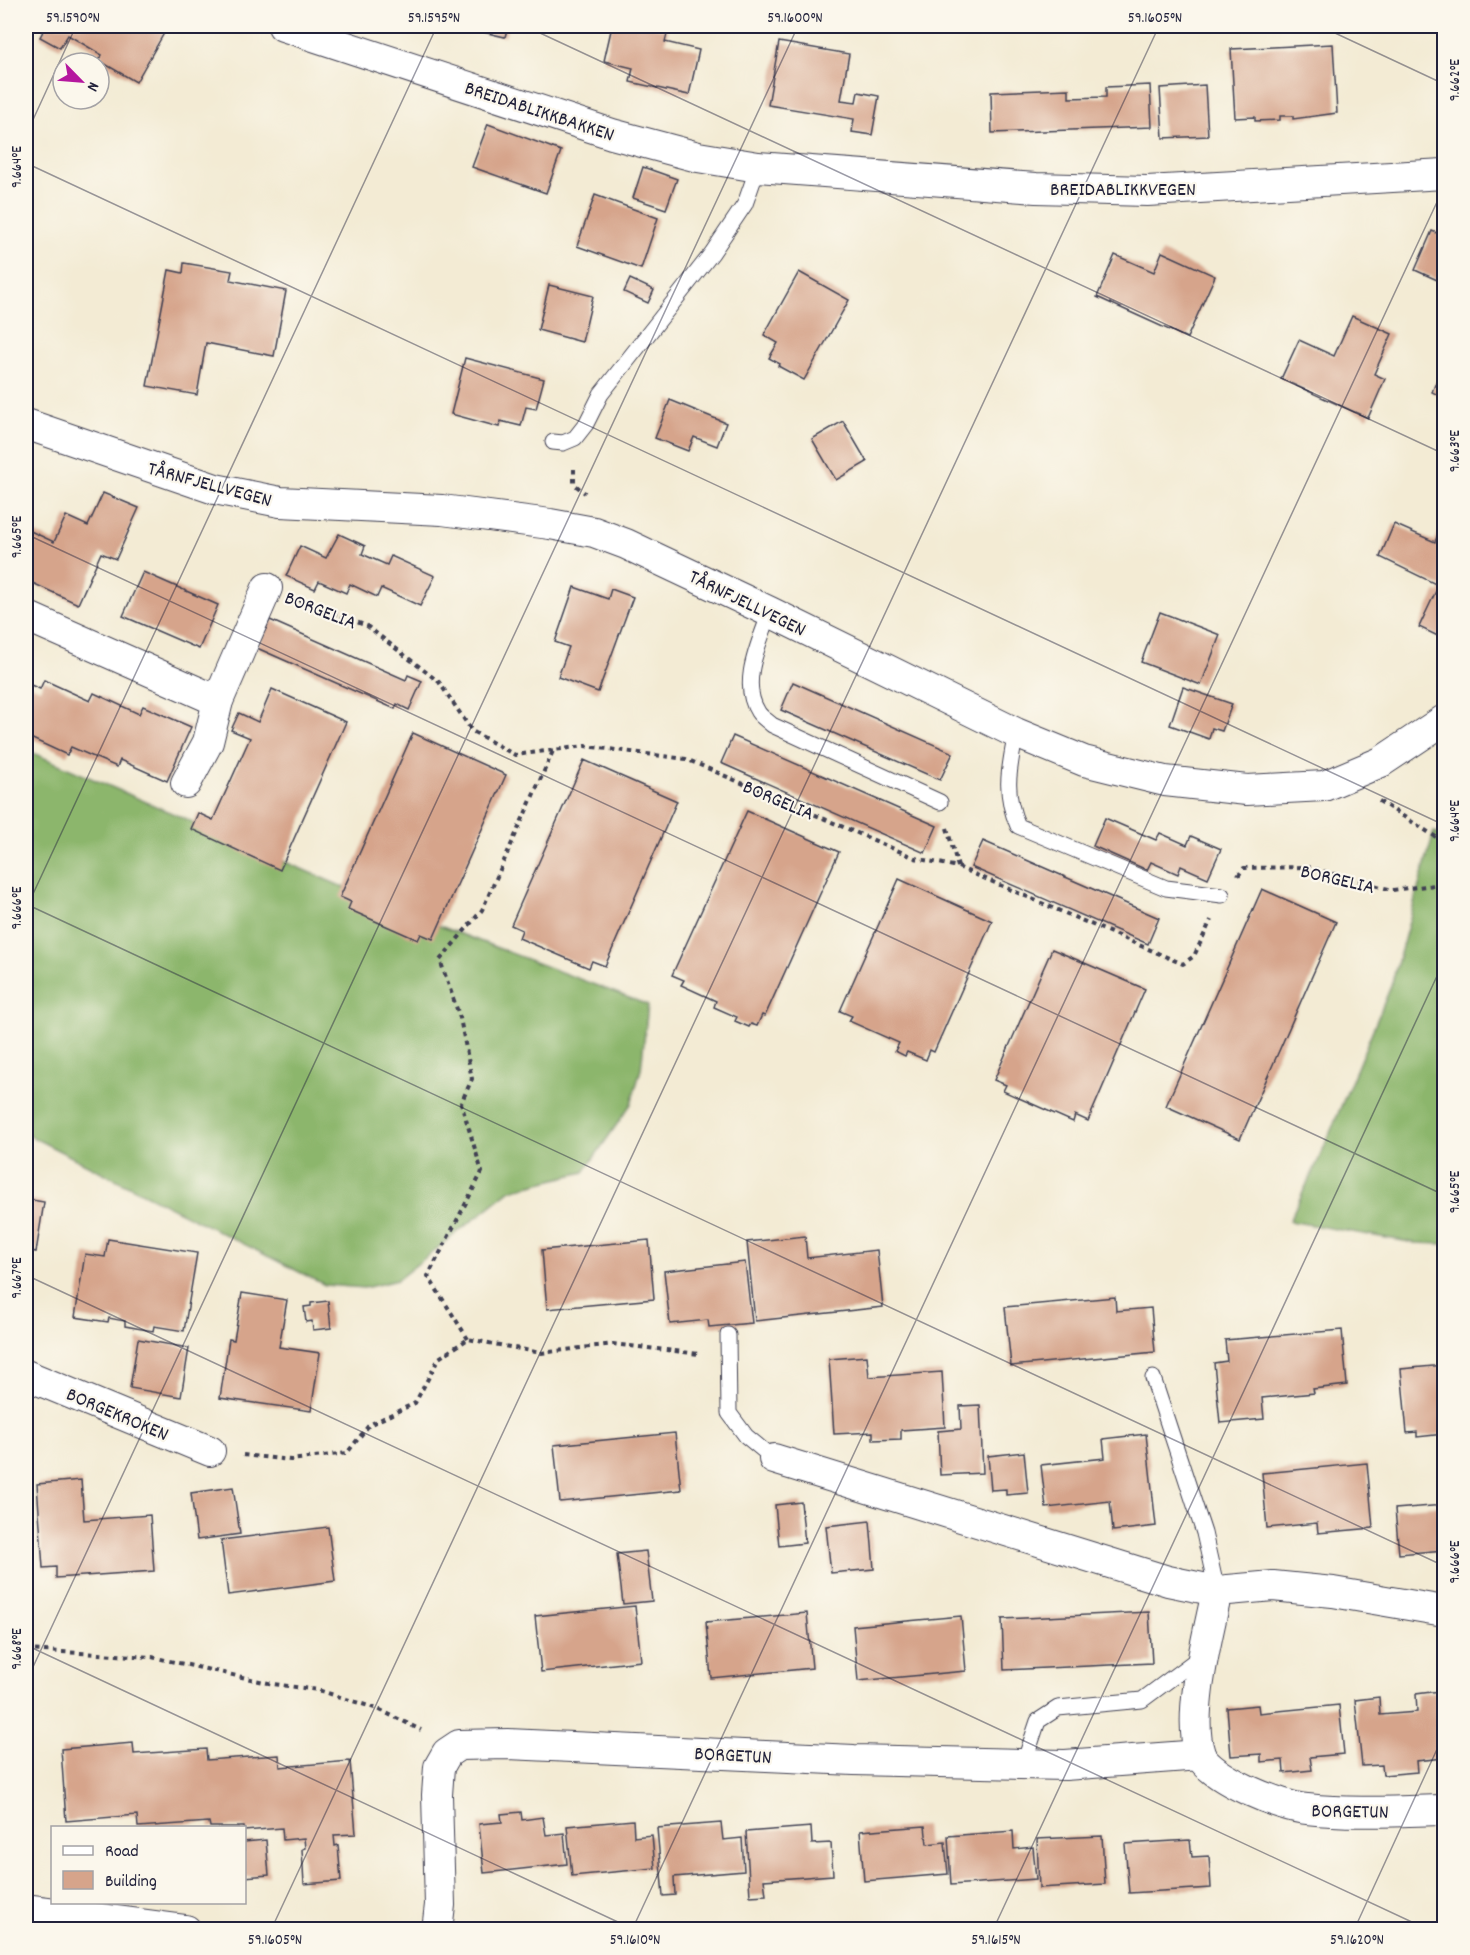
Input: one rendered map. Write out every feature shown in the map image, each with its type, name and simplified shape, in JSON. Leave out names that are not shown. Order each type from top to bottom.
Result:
[{"type":"street","name":"BREIDABLIKKBAKKEN","points":[[283,26],[612,134],[698,157],[758,167],[801,170]]},
{"type":"street","name":"BREIDABLIKKVEGEN","points":[[801,170],[1036,188],[1147,191],[1444,174]]},
{"type":"street","name":"TÅRNFJELLVEGEN","points":[[26,424],[215,489],[280,502],[442,510],[594,532],[626,544],[771,612],[1016,733],[1084,761],[1165,781],[1247,790],[1324,786],[1381,762],[1444,720]]},
{"type":"street","name":"BORGELIA","points":[[186,783],[208,742],[218,701],[267,588]]},
{"type":"street","points":[[26,616],[218,701]]},
{"type":"street","name":"BORGEKROKEN","points":[[26,1375],[210,1451]]},
{"type":"street","points":[[774,1459],[1168,1581],[1217,1591],[1273,1586],[1333,1592],[1444,1611]]},
{"type":"street","points":[[1200,1755],[1197,1692],[1217,1591]]},
{"type":"street","name":"BORGETUN","points":[[447,1753],[459,1745],[508,1744],[854,1760],[1024,1762],[1065,1765],[1200,1755],[1215,1774],[1240,1787],[1304,1809],[1444,1810]]},
{"type":"street","points":[[437,1929],[440,1905],[437,1795],[439,1767],[447,1753]]},
{"type":"street","points":[[26,1909],[134,1925],[186,1929]]},
{"type":"lane","points":[[553,442],[563,443],[575,438],[586,424],[601,394],[732,224],[745,204],[758,167]]},
{"type":"lane","points":[[771,612],[752,664],[751,690],[758,713],[772,725],[940,802]]},
{"type":"lane","points":[[1016,733],[1008,775],[1009,806],[1018,826],[1166,888],[1222,895]]},
{"type":"lane","points":[[728,1335],[729,1413],[746,1436],[774,1459]]},
{"type":"lane","points":[[1153,1378],[1204,1533],[1217,1591]]},
{"type":"lane","points":[[1024,1762],[1038,1721],[1058,1708],[1142,1700],[1205,1653]]},
{"type":"path","points":[[575,438],[573,480],[574,484],[596,501],[600,514],[594,532]]},
{"type":"path","name":"BORGELIA","points":[[267,588],[366,626],[439,682],[472,731],[515,755],[585,746],[686,759],[915,858],[957,867],[1183,964],[1194,956],[1222,895],[1244,868],[1308,867],[1392,890],[1444,884]]},
{"type":"path","points":[[468,1339],[428,1276],[482,1172],[461,1103],[472,1078],[460,1018],[440,960],[482,910],[553,750]]},
{"type":"path","points":[[1355,773],[1375,798],[1444,842]]},
{"type":"path","points":[[940,802],[957,867]]},
{"type":"path","points":[[210,1451],[291,1460],[346,1454],[369,1425],[415,1403],[439,1358],[468,1339],[541,1353],[613,1344],[727,1357]]},
{"type":"path","points":[[26,1650],[152,1657],[273,1684],[318,1690],[369,1706],[417,1727],[447,1753]]},
{"type":"green space","points":[[26,750],[387,906],[648,1005],[641,1069],[631,1104],[584,1172],[511,1190],[397,1280],[364,1288],[325,1285],[26,1134]]},
{"type":"green space","points":[[1434,832],[1444,836],[1444,1244],[1415,1243],[1289,1221],[1320,1157],[1391,986]]},
{"type":"building","points":[[46,26],[162,26],[167,28],[136,82],[111,68],[111,51],[95,51],[68,35],[60,48],[40,37]]},
{"type":"building","points":[[457,26],[508,26],[505,37]]},
{"type":"building","points":[[612,26],[647,26],[668,30],[665,42],[699,50],[689,95],[630,82],[633,68],[604,61]]},
{"type":"building","points":[[779,42],[849,54],[841,100],[856,102],[858,92],[879,96],[872,135],[852,132],[854,119],[768,105]]},
{"type":"building","points":[[1333,44],[1337,113],[1293,119],[1293,116],[1280,116],[1280,120],[1255,121],[1255,117],[1235,118],[1231,49]]},
{"type":"building","points":[[1150,85],[1152,127],[992,133],[991,92],[1069,89],[1069,98],[1106,97],[1106,87]]},
{"type":"building","points":[[1205,85],[1208,136],[1163,138],[1160,88]]},
{"type":"building","points":[[488,124],[561,151],[546,193],[472,167]]},
{"type":"building","points":[[643,167],[677,179],[666,209],[633,198]]},
{"type":"building","points":[[595,195],[658,218],[641,269],[577,246]]},
{"type":"building","points":[[1432,231],[1444,236],[1444,283],[1415,270]]},
{"type":"building","points":[[1162,252],[1215,276],[1187,338],[1097,297],[1115,255],[1154,272]]},
{"type":"building","points":[[184,263],[232,271],[230,280],[286,291],[274,356],[206,343],[197,395],[147,386],[169,270],[183,273]]},
{"type":"building","points":[[799,272],[849,300],[804,380],[778,366],[780,364],[769,358],[778,343],[764,335]]},
{"type":"building","points":[[26,277],[33,279],[26,302]]},
{"type":"building","points":[[630,279],[654,290],[648,303],[624,292]]},
{"type":"building","points":[[549,285],[593,296],[582,342],[538,330]]},
{"type":"building","points":[[1352,316],[1392,334],[1374,374],[1385,379],[1368,418],[1281,379],[1299,340],[1334,356]]},
{"type":"building","points":[[465,358],[544,379],[536,409],[526,407],[521,426],[500,421],[499,427],[451,414]]},
{"type":"building","points":[[1444,363],[1444,398],[1432,392]]},
{"type":"building","points":[[670,400],[726,423],[717,446],[694,437],[688,451],[655,438]]},
{"type":"building","points":[[843,421],[867,462],[836,480],[812,439]]},
{"type":"building","points":[[103,493],[139,508],[116,559],[101,553],[78,604],[26,580],[26,529],[54,542],[66,516],[88,526]]},
{"type":"building","points":[[1444,520],[1444,639],[1419,627],[1436,591],[1439,593],[1442,587],[1380,557],[1394,524],[1435,542]]},
{"type":"building","points":[[339,534],[365,546],[362,554],[387,565],[391,556],[435,576],[420,606],[381,588],[377,597],[350,584],[346,593],[319,581],[315,589],[286,576],[300,546],[326,558]]},
{"type":"building","points":[[143,572],[218,605],[199,649],[123,616]]},
{"type":"building","points":[[574,587],[608,599],[611,589],[633,597],[598,692],[558,677],[569,647],[555,642]]},
{"type":"building","points":[[1160,612],[1220,635],[1201,685],[1141,662]]},
{"type":"building","points":[[270,620],[406,680],[408,675],[422,681],[409,710],[397,704],[395,709],[257,648]]},
{"type":"building","points":[[44,680],[90,701],[94,693],[139,714],[143,706],[191,727],[167,781],[120,760],[117,767],[71,747],[67,755],[26,736],[26,683],[40,689]]},
{"type":"building","points":[[793,682],[953,753],[940,780],[781,710]]},
{"type":"building","points":[[1183,687],[1232,704],[1222,731],[1212,728],[1209,739],[1170,725]]},
{"type":"building","points":[[272,689],[346,722],[280,870],[191,829],[198,813],[213,820],[250,738],[231,730],[239,713],[258,722]]},
{"type":"building","points":[[413,733],[506,775],[433,939],[421,934],[418,940],[348,909],[351,902],[340,897]]},
{"type":"building","points":[[733,736],[937,826],[925,853],[721,763]]},
{"type":"building","points":[[584,760],[677,801],[605,966],[592,961],[589,968],[519,938],[522,930],[511,925]]},
{"type":"building","points":[[747,811],[839,852],[765,1016],[762,1015],[757,1026],[751,1024],[749,1027],[735,1021],[737,1017],[714,1007],[716,1001],[681,985],[684,980],[672,975]]},
{"type":"building","points":[[1105,818],[1156,840],[1160,833],[1187,845],[1191,836],[1221,849],[1208,878],[1181,866],[1178,874],[1151,862],[1147,870],[1093,846]]},
{"type":"building","points":[[983,841],[1159,918],[1148,944],[971,867]]},
{"type":"building","points":[[899,879],[992,921],[934,1052],[930,1050],[926,1060],[907,1052],[905,1056],[895,1051],[899,1043],[849,1021],[852,1016],[840,1011]]},
{"type":"building","points":[[1262,889],[1336,922],[1240,1139],[1166,1106]]},
{"type":"building","points":[[1052,949],[1145,989],[1088,1121],[1075,1115],[1073,1122],[1003,1091],[1006,1085],[994,1080]]},
{"type":"building","points":[[26,1199],[44,1202],[36,1252],[26,1250]]},
{"type":"building","points":[[805,1236],[807,1258],[877,1250],[883,1307],[755,1321],[747,1242]]},
{"type":"building","points":[[108,1239],[197,1253],[184,1331],[154,1326],[153,1331],[125,1326],[125,1321],[109,1318],[108,1322],[75,1317],[85,1254],[105,1257]]},
{"type":"building","points":[[649,1240],[654,1299],[547,1309],[542,1250]]},
{"type":"building","points":[[745,1262],[752,1323],[709,1327],[708,1320],[670,1324],[664,1271]]},
{"type":"building","points":[[242,1293],[287,1300],[279,1347],[320,1353],[311,1411],[220,1398],[229,1339],[234,1340]]},
{"type":"building","points":[[1115,1297],[1116,1311],[1151,1308],[1155,1352],[1011,1366],[1005,1307]]},
{"type":"building","points":[[328,1301],[331,1328],[313,1330],[312,1321],[306,1322],[304,1307],[311,1306],[311,1303]]},
{"type":"building","points":[[1342,1330],[1347,1385],[1313,1389],[1314,1393],[1262,1398],[1264,1419],[1220,1423],[1214,1363],[1227,1361],[1225,1340]]},
{"type":"building","points":[[138,1339],[189,1348],[181,1397],[130,1388]]},
{"type":"building","points":[[867,1356],[869,1377],[942,1372],[945,1427],[901,1430],[901,1439],[873,1440],[873,1432],[834,1434],[829,1359]]},
{"type":"building","points":[[1444,1365],[1444,1434],[1417,1437],[1417,1432],[1407,1433],[1401,1369]]},
{"type":"building","points":[[980,1405],[983,1473],[940,1475],[938,1431],[961,1429],[960,1406]]},
{"type":"building","points":[[675,1433],[681,1490],[560,1502],[554,1445]]},
{"type":"building","points":[[1146,1434],[1156,1526],[1113,1531],[1110,1501],[1046,1508],[1041,1465],[1105,1458],[1103,1439]]},
{"type":"building","points":[[1024,1452],[1028,1493],[1006,1495],[1006,1489],[991,1490],[988,1456]]},
{"type":"building","points":[[1367,1463],[1373,1528],[1318,1533],[1317,1523],[1267,1528],[1262,1473]]},
{"type":"building","points":[[81,1480],[84,1520],[150,1515],[154,1571],[56,1578],[56,1567],[43,1568],[37,1484]]},
{"type":"building","points":[[233,1487],[240,1534],[197,1540],[191,1493]]},
{"type":"building","points":[[801,1502],[805,1543],[779,1546],[775,1505]]},
{"type":"building","points":[[1444,1505],[1444,1550],[1399,1554],[1395,1509]]},
{"type":"building","points":[[870,1521],[874,1569],[831,1573],[826,1526]]},
{"type":"building","points":[[328,1527],[335,1581],[228,1595],[221,1540]]},
{"type":"building","points":[[646,1551],[652,1601],[623,1604],[617,1554]]},
{"type":"building","points":[[635,1606],[641,1661],[541,1672],[535,1616]]},
{"type":"building","points":[[1149,1612],[1152,1663],[1004,1670],[1002,1619]]},
{"type":"building","points":[[807,1613],[812,1668],[711,1678],[706,1622]]},
{"type":"building","points":[[961,1616],[966,1671],[858,1681],[853,1626]]},
{"type":"building","points":[[1439,1691],[1444,1758],[1416,1761],[1417,1772],[1383,1775],[1382,1765],[1362,1766],[1355,1700],[1379,1697],[1380,1715],[1417,1712],[1416,1694]]},
{"type":"building","points":[[1258,1705],[1259,1713],[1339,1705],[1344,1754],[1310,1757],[1312,1770],[1284,1773],[1283,1760],[1261,1762],[1261,1754],[1231,1756],[1227,1708]]},
{"type":"building","points":[[133,1743],[134,1754],[206,1749],[207,1760],[279,1755],[280,1767],[350,1761],[356,1834],[334,1835],[335,1846],[338,1845],[341,1881],[304,1884],[302,1849],[305,1848],[304,1838],[283,1840],[282,1828],[246,1831],[246,1826],[210,1826],[209,1822],[138,1826],[137,1815],[66,1821],[61,1749]]},
{"type":"building","points":[[521,1812],[522,1820],[543,1817],[546,1835],[564,1833],[567,1864],[484,1873],[479,1824],[502,1822],[501,1814]]},
{"type":"building","points":[[633,1820],[634,1837],[652,1835],[655,1868],[572,1876],[567,1826]]},
{"type":"building","points":[[721,1823],[723,1840],[742,1838],[744,1871],[674,1877],[675,1895],[663,1896],[657,1828]]},
{"type":"building","points":[[925,1826],[927,1844],[945,1842],[948,1874],[864,1881],[860,1831]]},
{"type":"building","points":[[811,1827],[812,1844],[831,1843],[833,1875],[764,1880],[766,1895],[750,1896],[746,1832]]},
{"type":"building","points":[[1013,1831],[1014,1849],[1033,1847],[1036,1879],[951,1885],[948,1836]]},
{"type":"building","points":[[1102,1836],[1105,1884],[1039,1888],[1037,1839]]},
{"type":"building","points":[[266,1840],[269,1875],[246,1877],[246,1842]]},
{"type":"building","points":[[1190,1840],[1192,1857],[1209,1856],[1211,1888],[1129,1893],[1125,1844]]}]
